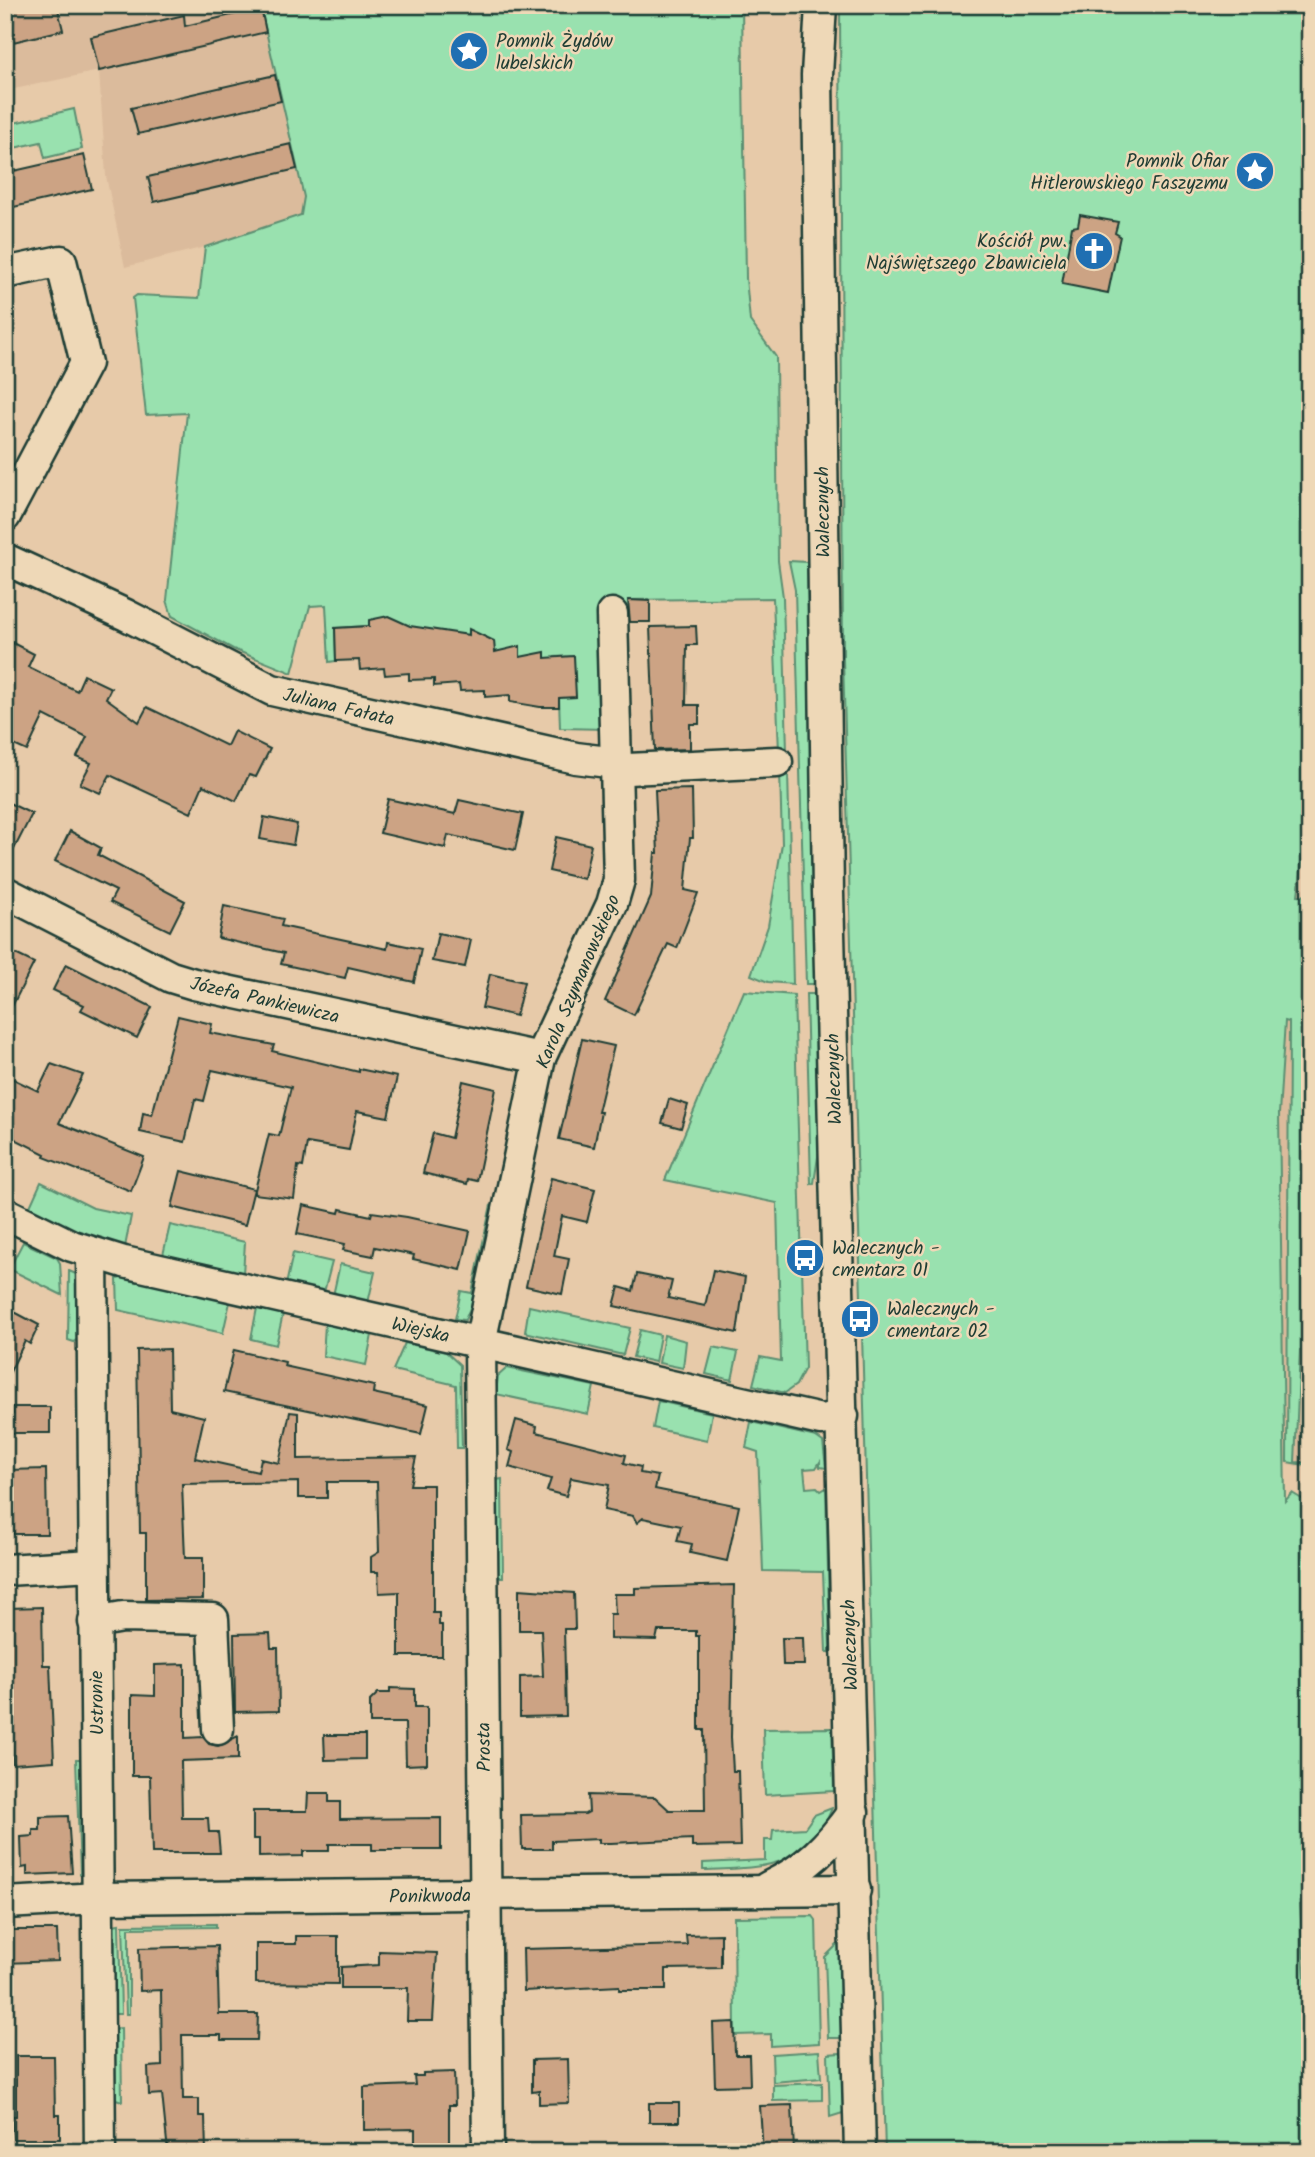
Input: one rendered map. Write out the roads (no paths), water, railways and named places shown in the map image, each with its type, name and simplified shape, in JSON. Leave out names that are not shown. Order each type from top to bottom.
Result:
[{"type":"street","name":"Walecznych","points":[[821,5],[817,75],[825,752],[860,2152]]},
{"type":"street","points":[[5,273],[61,261],[86,363],[5,516]]},
{"type":"street","name":"Juliana Fałata","points":[[5,559],[126,615],[272,690],[622,766],[777,762]]},
{"type":"street","name":"Karola Szymanowskiego","points":[[480,1343],[540,1058],[612,904],[619,880],[622,766],[612,614]]},
{"type":"street","name":"Józefa Pankiewicza","points":[[5,892],[162,973],[194,984],[540,1058]]},
{"type":"street","name":"Wiejska","points":[[5,1213],[92,1254],[821,1420],[843,1416]]},
{"type":"street","name":"Ustronie","points":[[92,1254],[93,1565],[100,1898],[100,2152]]},
{"type":"street","name":"Prosta","points":[[480,1343],[488,2152]]},
{"type":"street","points":[[5,1570],[93,1565]]},
{"type":"street","points":[[94,1622],[123,1617],[213,1619],[218,1729]]},
{"type":"street","points":[[764,1888],[800,1870],[818,1856],[853,1812]]},
{"type":"street","name":"Ponikwoda","points":[[5,1903],[100,1898],[855,1889]]},
{"type":"place","name":"Pomnik Żydów lubelskich","points":[[469,51]]},
{"type":"place","name":"Pomnik Ofiar Hitlerowskiego Faszyzmu","points":[[1255,171]]},
{"type":"place","name":"Kościół pw. Najświętszego Zbawiciela","points":[[1094,251]]},
{"type":"place","name":"Walecznych - cmentarz 01","points":[[805,1258]]},
{"type":"place","name":"Walecznych - cmentarz 02","points":[[860,1319]]}]
